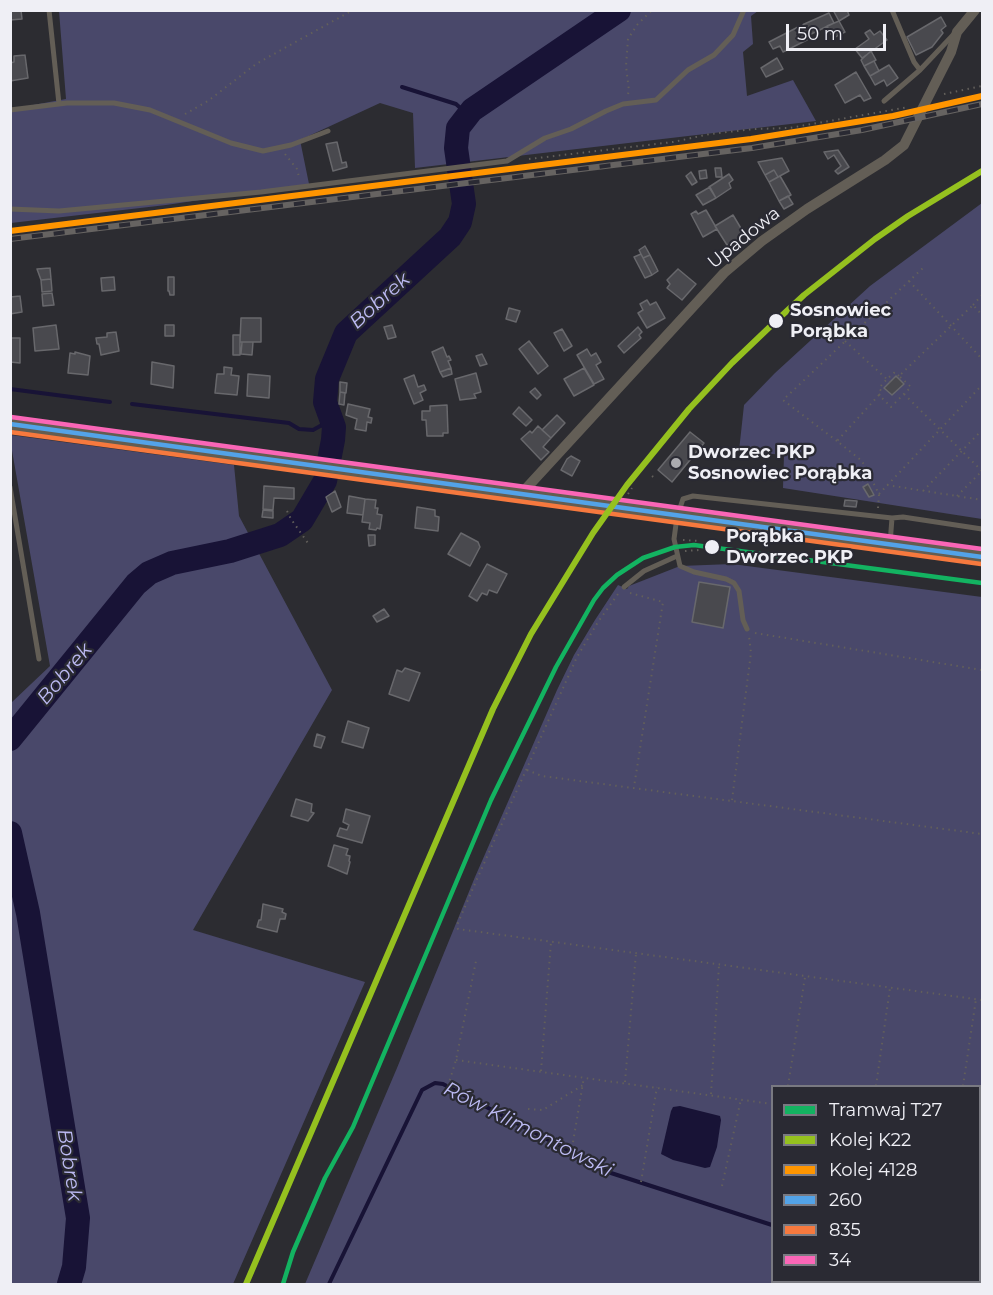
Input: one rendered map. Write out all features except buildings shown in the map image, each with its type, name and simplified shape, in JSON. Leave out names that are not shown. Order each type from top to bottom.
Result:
[{"type":"street","name":"Upadowa","points":[[521,494],[724,273],[762,241],[807,209],[897,152],[904,145],[951,52],[957,32],[975,10]]},
{"type":"street","points":[[10,424],[982,557]]},
{"type":"lane","points":[[49,10],[59,104]]},
{"type":"lane","points":[[10,209],[59,212],[304,188],[507,161],[545,138],[571,129],[623,104],[649,102],[662,96],[688,70],[714,55],[733,35],[744,10]]},
{"type":"lane","points":[[892,10],[914,63],[920,70]]},
{"type":"lane","points":[[884,101],[920,70],[957,32]]},
{"type":"lane","points":[[10,110],[59,104],[114,103],[150,110],[245,148],[263,151],[328,131]]},
{"type":"lane","points":[[10,487],[39,659]]},
{"type":"lane","points":[[747,629],[743,620],[739,591],[734,584],[726,579],[694,572],[680,566],[674,539],[677,517],[683,499],[693,496],[877,517],[903,517],[982,529]]},
{"type":"lane","points":[[890,545],[892,518]]},
{"type":"lane","points":[[624,587],[644,571],[677,556]]},
{"type":"path","points":[[174,120],[208,101],[256,64],[352,10]]},
{"type":"path","points":[[623,104],[629,91],[626,66],[628,39],[637,25],[652,10]]},
{"type":"path","points":[[507,161],[673,142],[721,133],[789,128],[874,114],[942,94],[982,86]]},
{"type":"path","points":[[281,147],[297,169],[304,188]]},
{"type":"path","points":[[877,517],[879,494],[862,461],[783,400],[925,266]]},
{"type":"path","points":[[909,281],[982,359]]},
{"type":"path","points":[[899,376],[982,295]]},
{"type":"path","points":[[973,305],[982,315]]},
{"type":"path","points":[[845,340],[889,381]]},
{"type":"path","points":[[837,441],[879,395],[882,392],[879,388],[889,381],[895,372],[910,387],[891,407],[879,395]]},
{"type":"path","points":[[879,494],[982,385]]},
{"type":"path","points":[[904,394],[982,471],[957,496]]},
{"type":"path","points":[[923,491],[982,430]]},
{"type":"path","points":[[652,476],[656,479]]},
{"type":"path","points":[[887,485],[982,500]]},
{"type":"path","points":[[287,511],[310,546]]},
{"type":"path","points":[[674,539],[698,541],[698,531]]},
{"type":"path","points":[[634,788],[663,602],[621,591],[598,622],[577,657],[457,925],[458,929],[982,1000]]},
{"type":"path","points":[[732,800],[751,653],[747,629],[772,636],[982,670]]},
{"type":"path","points":[[527,770],[542,776],[982,834]]},
{"type":"path","points":[[541,1071],[551,942]]},
{"type":"path","points":[[625,1082],[636,953]]},
{"type":"path","points":[[448,1086],[456,1060],[476,961]]},
{"type":"path","points":[[711,1094],[719,965]]},
{"type":"path","points":[[788,1085],[805,976]]},
{"type":"path","points":[[876,1085],[891,988]]},
{"type":"path","points":[[963,1085],[976,999]]},
{"type":"path","points":[[456,1060],[771,1104]]},
{"type":"path","points":[[573,1148],[584,1077]]},
{"type":"path","points":[[528,1109],[543,1110],[583,1085]]},
{"type":"path","points":[[641,1182],[657,1087]]},
{"type":"path","points":[[722,1186],[741,1099]]},
{"type":"shaded area","points":[[59,11],[758,11],[751,16],[753,44],[743,52],[747,96],[793,80],[816,121],[415,168],[413,113],[380,103],[300,140],[309,184],[166,205],[11,223],[11,109],[66,99]]},
{"type":"shaded area","points":[[982,203],[982,519],[783,488],[784,455],[739,451],[744,405],[775,373],[870,286]]},
{"type":"shaded area","points":[[11,435],[234,465],[239,516],[332,690],[193,930],[365,982],[233,1284],[11,1284],[11,703],[50,666]]},
{"type":"shaded area","points":[[732,564],[982,597],[982,1284],[305,1284],[475,877],[557,690],[574,655],[618,585],[627,589],[629,586],[680,566]]},
{"type":"shaded area","points":[[680,1106],[720,1116],[717,1147],[710,1167],[705,1168],[673,1160],[661,1154],[671,1111],[673,1107]]},
{"type":"waterway","name":"Bobrek","points":[[10,739],[136,584],[149,573],[172,563],[230,551],[280,535],[302,520],[325,481],[334,427],[325,402],[327,379],[346,333],[450,237],[460,222],[464,204],[456,148],[458,128],[472,110],[619,10]]},
{"type":"waterway","points":[[402,87],[456,104],[468,115]]},
{"type":"waterway","points":[[10,389],[110,402]]},
{"type":"waterway","points":[[132,404],[289,423],[299,429],[313,430],[331,420]]},
{"type":"waterway","name":"Bobrek","points":[[10,833],[28,913],[78,1218],[74,1267],[69,1284]]},
{"type":"waterway","name":"Rów Klimontowski","points":[[329,1284],[422,1090],[435,1083],[443,1084],[611,1173],[771,1225]]},
{"type":"waterway","name":"Rów Klimontowski","points":[[972,1283],[981,1284]]},
{"type":"railway","points":[[10,239],[752,148],[862,130],[982,104]]},
{"type":"tram line","name":"T27","points":[[283,1284],[293,1252],[325,1178],[353,1127],[491,800],[556,667],[603,588],[617,575],[643,558],[675,547],[694,545],[982,583]]},
{"type":"rail line","name":"4128","points":[[10,231],[751,139],[893,116],[982,96]]},
{"type":"rail line","name":"K22","points":[[246,1284],[493,709],[531,634],[593,533],[627,485],[689,409],[776,321],[804,295],[875,239],[982,171]]},
{"type":"transit line","name":"34","points":[[11,417],[982,549]]},
{"type":"transit line","name":"260","points":[[10,424],[982,557]]},
{"type":"transit line","name":"835","points":[[10,432],[981,564]]},
{"type":"place","name":"Sosnowiec Porąbka","points":[[776,321]]},
{"type":"place","name":"Dworzec PKP Sosnowiec Porąbka","points":[[676,463]]},
{"type":"place","name":"Porąbka Dworzec PKP","points":[[712,547]]}]
